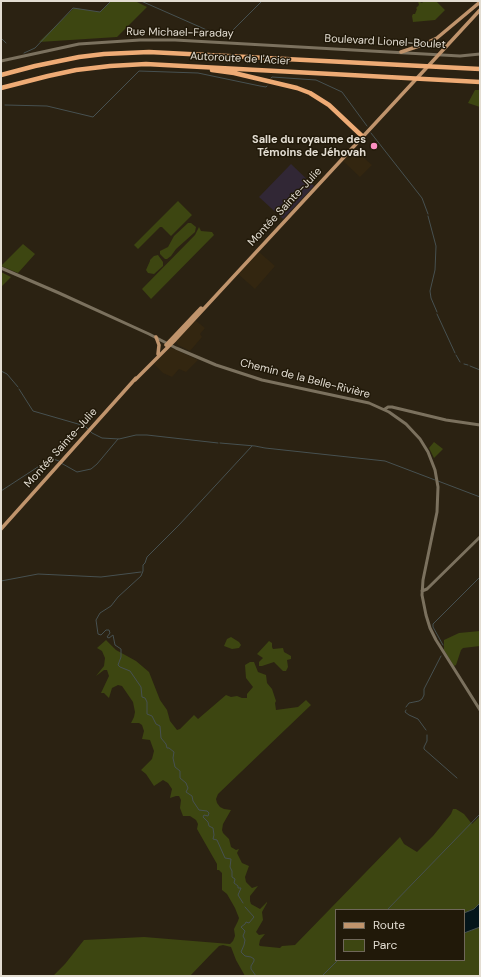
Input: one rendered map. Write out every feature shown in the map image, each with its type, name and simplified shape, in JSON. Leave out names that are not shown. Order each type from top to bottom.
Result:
[{"type":"highway","name":"Autoroute de l'Acier","points":[[1,75],[79,57],[104,54],[149,52],[480,69]]},
{"type":"highway","name":"Autoroute de l'Acier","points":[[1,88],[48,76],[102,67],[146,64],[480,82]]},
{"type":"highway","points":[[189,66],[234,73],[307,91],[329,105],[363,137]]},
{"type":"main road","points":[[401,52],[437,38],[480,2]]},
{"type":"main road","name":"Montée Sainte-Julie","points":[[135,380],[480,10]]},
{"type":"main road","points":[[156,337],[159,346],[158,354]]},
{"type":"main road","name":"Montée Sainte-Julie","points":[[1,529],[158,354],[169,344]]},
{"type":"street","name":"Rue Michael-Faraday","points":[[1,61],[79,44],[130,40],[175,40],[288,46]]},
{"type":"street","name":"Boulevard Lionel-Boulet","points":[[288,46],[465,56],[480,54]]},
{"type":"street","name":"Chemin de la Belle-Rivière","points":[[1,268],[216,365],[256,378],[365,402],[385,409],[388,407],[453,421],[480,425]]},
{"type":"street","points":[[385,409],[402,420],[418,436],[430,457],[437,478],[439,500],[422,591],[426,615],[432,634],[480,710]]},
{"type":"street","points":[[422,591],[427,589],[480,537]]},
{"type":"shaded area","points":[[354,149],[372,165],[360,177],[343,161]]},
{"type":"shaded area","points":[[291,164],[314,186],[283,219],[259,197]]},
{"type":"shaded area","points":[[259,252],[275,266],[255,289],[238,274]]},
{"type":"shaded area","points":[[195,320],[205,328],[200,334],[202,337],[190,351],[178,345],[176,342]]},
{"type":"shaded area","points":[[170,348],[198,360],[186,372],[179,369],[172,377],[163,373],[154,364]]},
{"type":"shaded area","points":[[480,903],[480,927],[465,933],[465,913],[474,909]]},
{"type":"green space","points":[[111,1],[135,1],[147,7],[117,37],[39,42],[74,8],[100,12]]},
{"type":"green space","points":[[418,1],[422,3],[424,1],[436,1],[445,10],[435,20],[413,22],[412,16],[415,14],[416,8],[419,5]]},
{"type":"green space","points":[[475,90],[480,90],[480,107],[468,103]]},
{"type":"green space","points":[[178,201],[192,215],[171,236],[162,227],[160,227],[138,249],[134,245]]},
{"type":"green space","points":[[188,223],[191,223],[196,227],[195,232],[176,249],[171,256],[165,259],[160,254],[160,251],[168,247],[174,236]]},
{"type":"green space","points":[[199,227],[201,231],[212,232],[214,235],[151,299],[142,289],[195,235]]},
{"type":"green space","points":[[23,244],[35,254],[18,273],[1,266]]},
{"type":"green space","points":[[158,255],[163,262],[163,266],[154,274],[148,273],[146,270],[150,260],[154,256]]},
{"type":"green space","points":[[1,272],[11,277],[1,287]]},
{"type":"green space","points":[[434,442],[443,449],[434,458],[429,448]]},
{"type":"green space","points":[[480,631],[480,646],[463,648],[456,665],[454,666],[444,650],[444,640],[459,633]]},
{"type":"green space","points":[[231,637],[239,642],[241,645],[239,648],[232,649],[224,646],[227,639]]},
{"type":"green space","points":[[106,640],[116,650],[136,661],[149,672],[160,700],[167,710],[170,721],[177,730],[180,729],[194,715],[198,719],[226,695],[231,697],[237,696],[247,698],[247,694],[253,687],[246,678],[245,665],[250,662],[254,662],[258,672],[266,675],[267,683],[272,689],[276,701],[276,710],[298,707],[306,700],[311,705],[218,794],[216,799],[220,807],[231,810],[223,824],[222,830],[229,839],[231,847],[236,850],[239,849],[237,853],[242,863],[249,866],[245,877],[246,882],[252,888],[258,886],[250,896],[251,904],[260,909],[267,902],[262,912],[263,920],[256,932],[259,935],[265,934],[260,940],[260,946],[280,948],[282,946],[295,945],[400,837],[404,844],[417,852],[433,836],[451,814],[453,809],[456,809],[464,814],[472,824],[480,816],[480,903],[474,909],[465,913],[465,909],[335,909],[335,961],[465,961],[465,933],[480,927],[480,976],[245,976],[231,947],[223,945],[219,946],[190,976],[53,976],[65,964],[84,940],[144,937],[230,944],[235,936],[234,929],[239,918],[227,894],[222,890],[222,873],[217,870],[217,864],[197,829],[198,824],[196,820],[190,816],[183,816],[180,808],[181,800],[179,796],[170,798],[172,789],[168,783],[163,780],[154,786],[146,774],[141,770],[152,759],[154,751],[150,740],[142,739],[144,731],[142,725],[139,723],[131,723],[135,712],[133,702],[122,686],[118,685],[112,688],[109,698],[104,693],[101,693],[109,676],[107,670],[104,670],[96,676],[104,666],[105,658],[102,651],[97,648]]},
{"type":"green space","points":[[269,641],[272,643],[273,649],[283,648],[284,652],[291,656],[291,659],[287,660],[288,667],[286,671],[283,671],[274,662],[259,666],[259,662],[263,658],[257,654]]},
{"type":"waterway","points":[[24,53],[35,48],[73,8],[100,12],[111,1]]},
{"type":"waterway","points":[[141,1],[225,38],[262,1]]},
{"type":"waterway","points":[[1,38],[6,43]]},
{"type":"waterway","points":[[5,105],[47,106],[93,117],[139,71],[198,73],[260,86],[267,86]]},
{"type":"waterway","points":[[271,78],[316,80],[342,92],[367,126]]},
{"type":"waterway","points":[[371,133],[422,198],[428,214]]},
{"type":"waterway","points":[[428,216],[436,246],[435,270],[430,291],[431,298],[437,312]]},
{"type":"waterway","points":[[437,314],[455,353]]},
{"type":"waterway","points":[[456,355],[460,362]]},
{"type":"waterway","points":[[464,364],[468,365]]},
{"type":"waterway","points":[[470,366],[480,370]]},
{"type":"waterway","points":[[1,371],[7,374],[18,387]]},
{"type":"waterway","points":[[19,389],[33,411],[85,426],[92,433],[102,438],[119,439],[136,435],[147,435],[218,443]]},
{"type":"waterway","points":[[61,463],[77,472],[91,469],[118,439]]},
{"type":"waterway","points":[[220,443],[385,461],[435,480]]},
{"type":"waterway","points":[[243,903],[238,895],[241,888],[238,888],[238,886],[234,883],[235,879],[232,877],[230,867],[231,859],[225,858],[217,840],[213,839],[213,828],[209,826],[208,822],[203,817],[204,815],[208,816],[209,813],[207,811],[199,810],[193,801],[192,796],[186,792],[188,788],[186,783],[180,778],[180,771],[175,767],[173,758],[174,752],[167,748],[166,744],[161,738],[160,726],[156,724],[152,716],[147,714],[147,702],[145,698],[142,697],[141,687],[130,671],[118,665],[121,657],[121,649],[115,645],[113,635],[109,638],[107,637],[110,633],[109,630],[106,630],[101,635],[98,634],[96,620],[100,613],[111,606],[118,597],[141,576],[143,565],[147,557],[179,525],[252,446]]},
{"type":"waterway","points":[[1,491],[47,461],[53,459],[59,461]]},
{"type":"waterway","points":[[438,481],[480,497]]},
{"type":"waterway","points":[[1,581],[38,574],[101,577],[141,572]]},
{"type":"waterway","points":[[443,645],[433,627],[433,624],[480,577]]},
{"type":"waterway","points":[[406,707],[409,703],[422,699],[424,689],[441,656]]},
{"type":"waterway","points":[[406,710],[405,712],[418,719],[426,730]]},
{"type":"waterway","points":[[427,735],[427,741],[424,749],[457,778]]},
{"type":"waterway","points":[[388,909],[480,814]]},
{"type":"waterway","points":[[245,907],[254,917],[249,923],[246,922],[241,927],[245,931],[243,936],[245,940],[241,952],[245,956],[254,959],[251,969],[256,976]]},
{"type":"waterway","points":[[322,976],[337,961]]},
{"type":"place","name":"Salle du royaume des Témoins de Jéhovah","points":[[374,146]]}]
